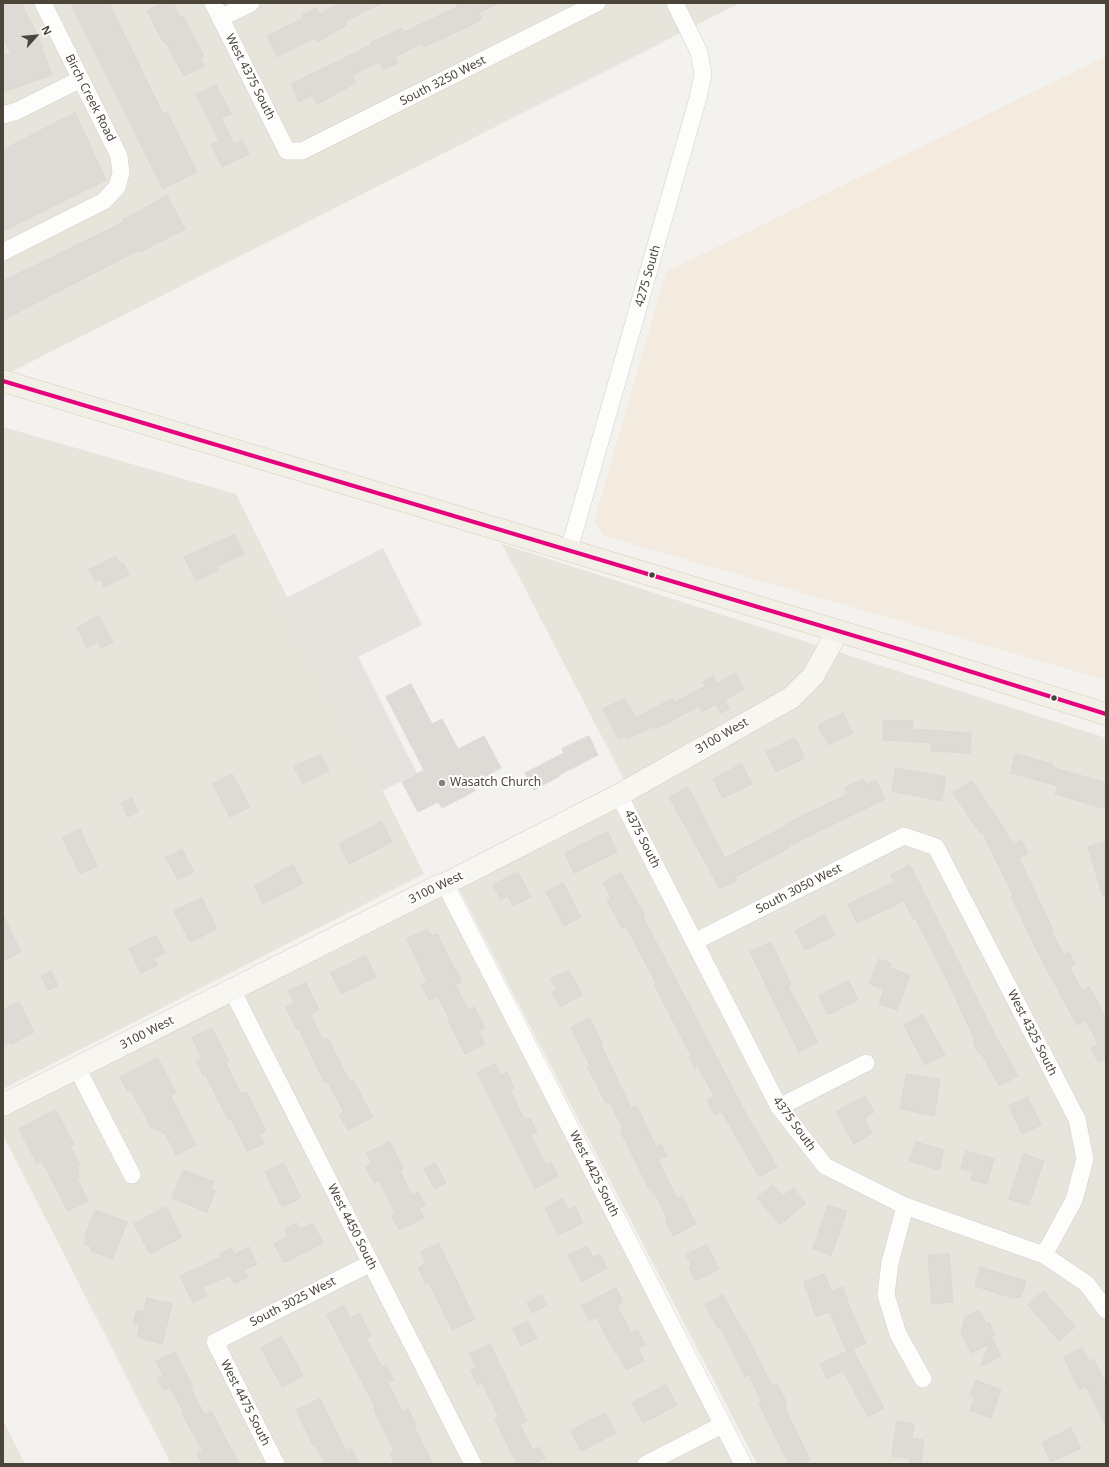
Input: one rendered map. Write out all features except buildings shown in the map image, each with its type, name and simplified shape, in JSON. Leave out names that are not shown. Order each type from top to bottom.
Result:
[{"type":"main road","points":[[3,381],[838,631],[1106,714]]},
{"type":"street","name":"Birch Creek Road","points":[[3,252],[104,201],[117,187],[121,172],[119,156],[43,3]]},
{"type":"street","name":"West 4375 South","points":[[212,3],[287,151]]},
{"type":"street","points":[[220,18],[251,3]]},
{"type":"street","name":"South 3250 West","points":[[287,151],[302,152],[598,3]]},
{"type":"street","name":"4275 South","points":[[569,550],[698,98],[702,74],[699,52],[675,3]]},
{"type":"street","points":[[3,115],[17,111],[81,79]]},
{"type":"street","name":"3100 West","points":[[3,1105],[620,795],[791,698],[813,676],[838,631]]},
{"type":"street","name":"4375 South","points":[[620,795],[779,1107],[825,1166],[905,1206],[1044,1255],[1087,1284],[1106,1310]]},
{"type":"street","name":"South 3050 West","points":[[694,942],[904,836]]},
{"type":"street","name":"West 4325 South","points":[[904,836],[936,847],[1076,1119],[1085,1159],[1074,1200],[1044,1255]]},
{"type":"street","name":"West 4425 South","points":[[445,884],[743,1464]]},
{"type":"street","name":"West 4450 South","points":[[232,990],[473,1464]]},
{"type":"street","points":[[779,1107],[866,1063]]},
{"type":"street","points":[[77,1068],[132,1175]]},
{"type":"street","points":[[905,1206],[890,1263],[886,1295],[898,1334],[923,1379]]},
{"type":"street","name":"South 3025 West","points":[[215,1342],[371,1263]]},
{"type":"street","name":"West 4475 South","points":[[215,1342],[276,1464]]},
{"type":"street","points":[[646,1464],[722,1425]]},
{"type":"shaded area","points":[[3,3],[740,3],[7,374],[3,373]]},
{"type":"shaded area","points":[[1106,56],[1106,680],[604,536],[594,521],[666,272]]},
{"type":"shaded area","points":[[3,427],[236,494],[424,874],[3,1089]]},
{"type":"shaded area","points":[[502,544],[1106,738],[1106,1464],[757,1464],[458,887],[633,797]]},
{"type":"shaded area","points":[[383,548],[422,625],[358,657],[417,773],[382,791],[283,600]]},
{"type":"shaded area","points":[[441,895],[738,1464],[171,1464],[3,1135],[3,1117]]},
{"type":"shaded area","points":[[3,1421],[25,1464],[3,1464]]},
{"type":"transit line","points":[[3,381],[905,651],[1106,714]]},
{"type":"place","name":"Wasatch Church","points":[[442,783]]}]
